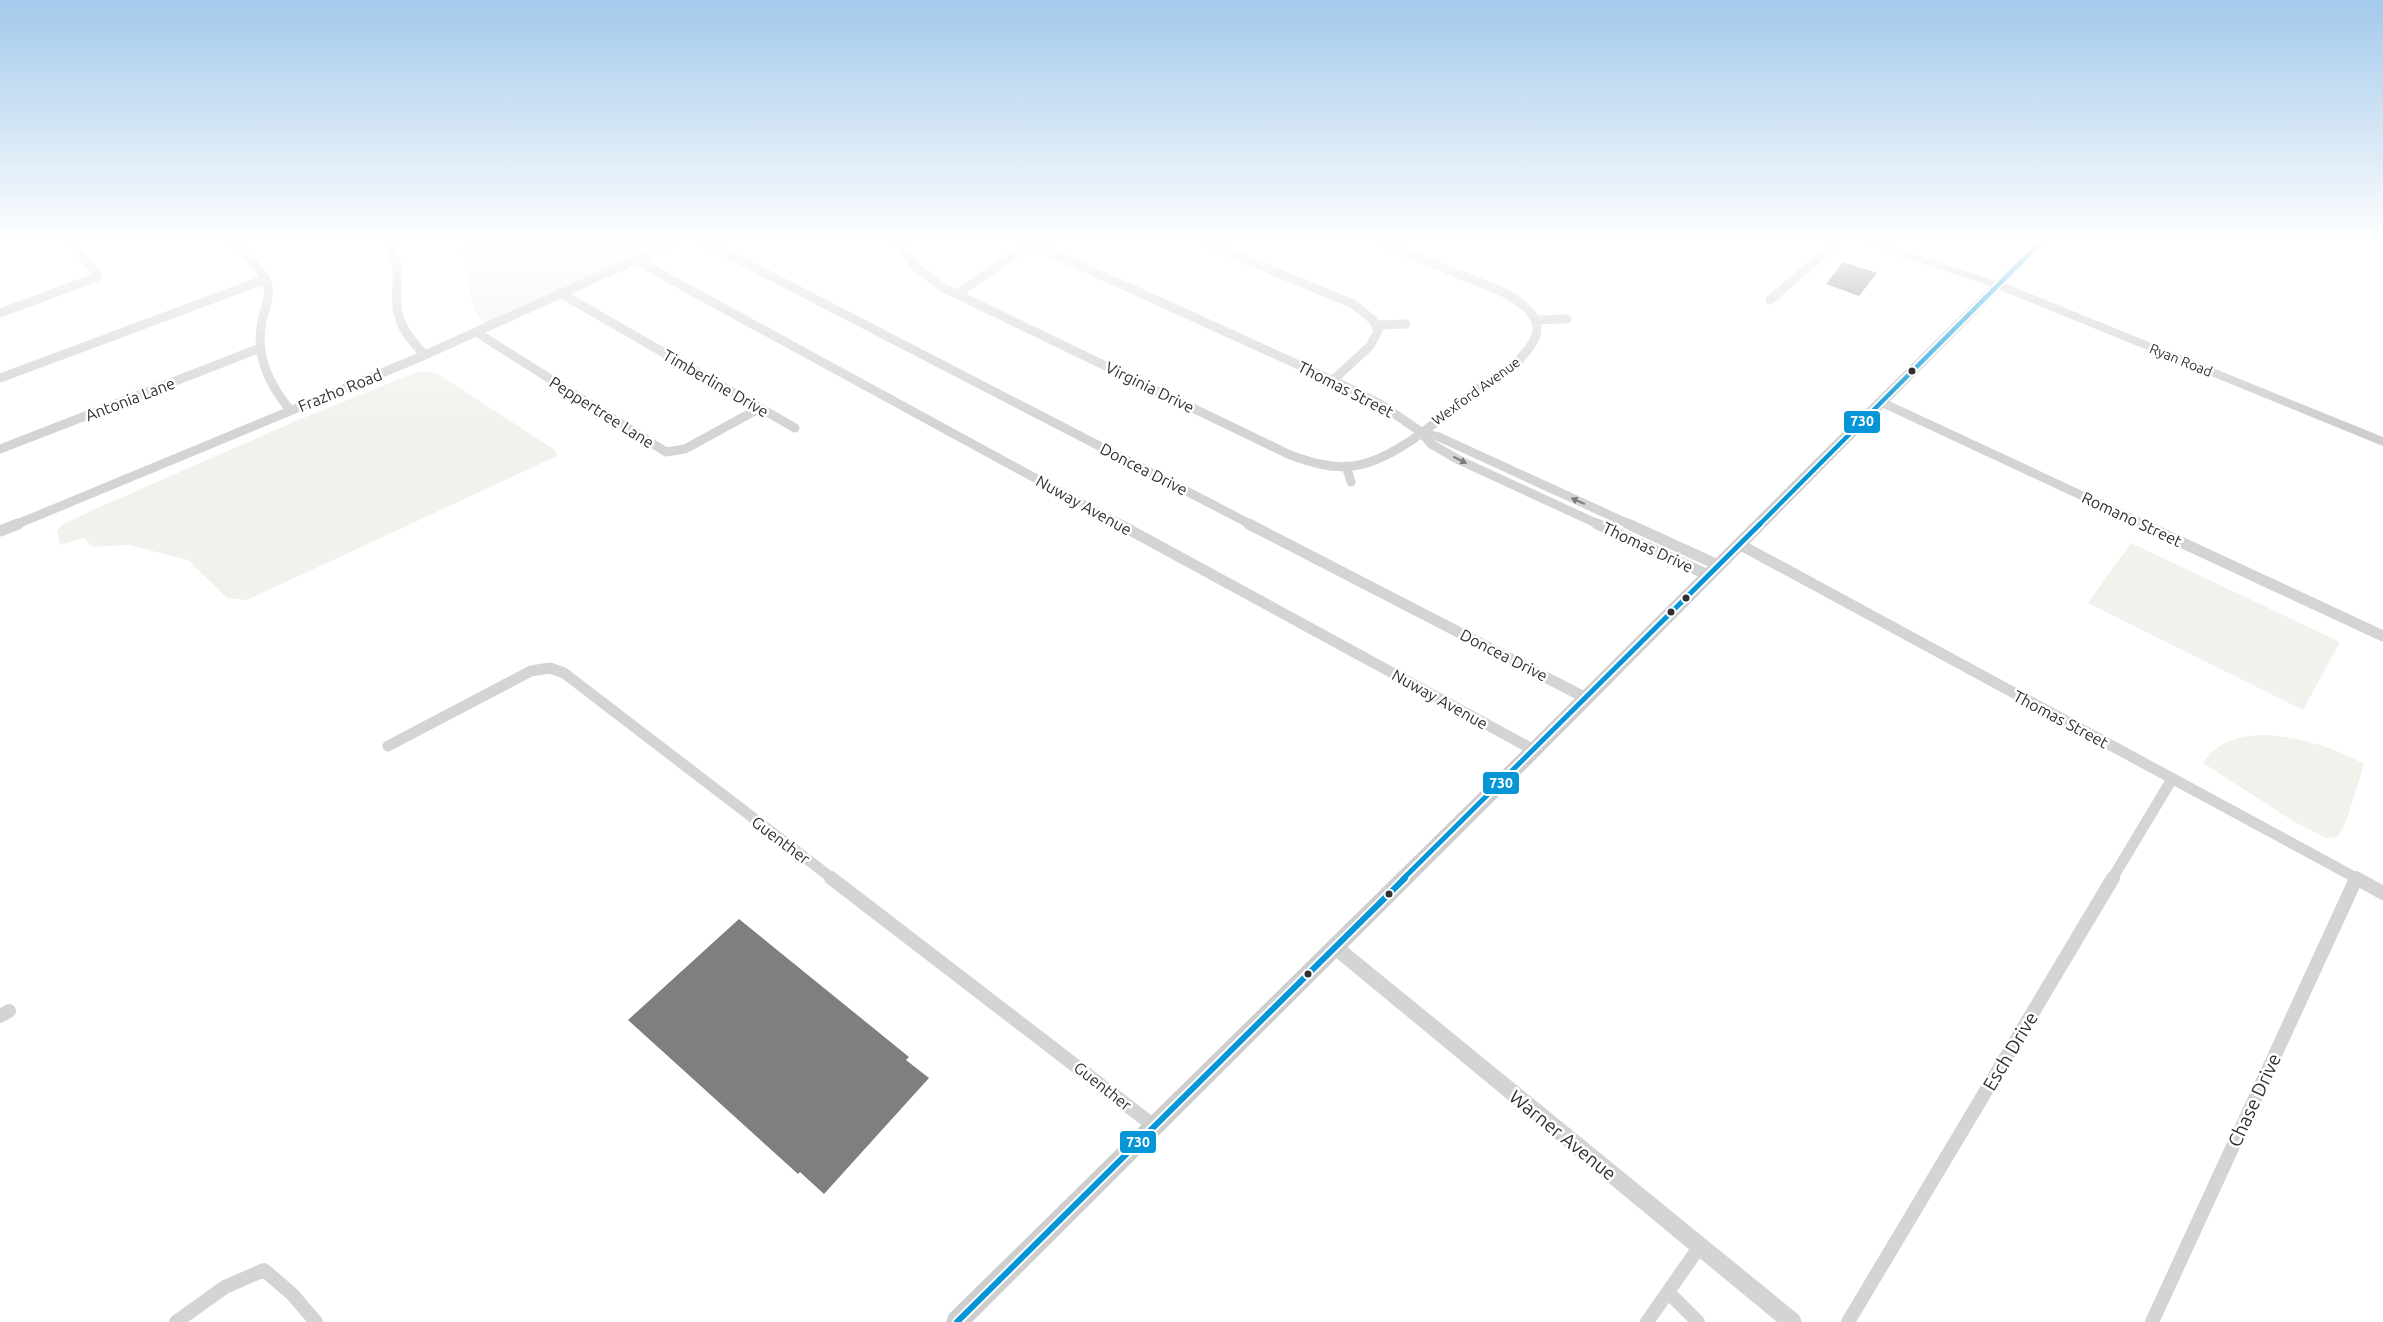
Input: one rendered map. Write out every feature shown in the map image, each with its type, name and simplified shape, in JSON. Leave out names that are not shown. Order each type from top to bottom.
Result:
[{"type":"main road","points":[[957,1322],[1534,750],[1980,303]]},
{"type":"main road","name":"Ryan Road","points":[[2041,303],[2383,442]]},
{"type":"street","points":[[0,313],[29,303]]},
{"type":"street","points":[[0,378],[202,303]]},
{"type":"street","points":[[267,303],[262,321],[260,348],[263,366],[269,381],[290,410]]},
{"type":"street","points":[[397,303],[400,321],[406,335],[425,355]]},
{"type":"street","name":"Frazho Road","points":[[0,530],[425,355],[539,303]]},
{"type":"street","name":"Timberline Drive","points":[[577,303],[795,428]]},
{"type":"street","name":"Nuway Avenue","points":[[713,303],[1534,750]]},
{"type":"street","name":"Doncea Drive","points":[[822,303],[1586,698]]},
{"type":"street","name":"Virginia Drive","points":[[975,303],[1290,455],[1315,464],[1346,466],[1363,464],[1386,456],[1421,432]]},
{"type":"street","name":"Thomas Street","points":[[1162,303],[1332,380],[1382,405],[1421,432],[1439,437],[1595,508],[1713,570]]},
{"type":"street","points":[[1332,380],[1370,346],[1376,338],[1376,325],[1370,317],[1350,303]]},
{"type":"street","points":[[1521,303],[1528,308],[1535,320],[1567,319]]},
{"type":"street","name":"Wexford Avenue","points":[[1421,432],[1529,351],[1535,342],[1535,320]]},
{"type":"street","points":[[1376,325],[1406,324]]},
{"type":"street","name":"Peppertree Lane","points":[[476,332],[666,452],[685,449],[760,408]]},
{"type":"street","name":"Antonia Lane","points":[[0,449],[260,348]]},
{"type":"street","name":"Romano Street","points":[[1881,402],[2383,636]]},
{"type":"street","name":"Thomas Drive","points":[[1421,432],[1431,444],[1459,460],[1588,520],[1713,570]]},
{"type":"street","points":[[1346,466],[1351,482]]},
{"type":"street","points":[[1536,495],[1545,486]]},
{"type":"street","name":"Thomas Drive","points":[[1588,520],[1595,508]]},
{"type":"street","name":"Thomas Street","points":[[1739,544],[2383,893]]},
{"type":"street","name":"Guenther","points":[[388,746],[531,671],[550,668],[564,673],[1154,1126]]},
{"type":"street","name":"Esch Drive","points":[[1848,1322],[2172,779]]},
{"type":"street","name":"Chase Drive","points":[[2152,1322],[2356,879]]},
{"type":"street","name":"Warner Avenue","points":[[1335,947],[1792,1322]]},
{"type":"street","points":[[1647,1322],[1700,1246]]},
{"type":"street","points":[[176,1322],[225,1287],[264,1270],[292,1294],[316,1322]]},
{"type":"street","points":[[1668,1292],[1698,1322]]},
{"type":"shaded area","points":[[473,303],[531,303],[484,324]]},
{"type":"shaded area","points":[[425,371],[438,374],[555,450],[557,456],[247,600],[227,598],[188,560],[129,545],[93,547],[84,538],[60,545],[57,531],[62,525],[84,514],[298,420],[412,374]]},
{"type":"shaded area","points":[[2131,543],[2340,642],[2303,710],[2088,603]]},
{"type":"shaded area","points":[[2265,735],[2291,738],[2316,744],[2364,764],[2347,819],[2338,837],[2326,838],[2293,821],[2203,763],[2209,755],[2223,744],[2238,738]]},
{"type":"building","points":[[739,919],[909,1057],[906,1060],[929,1078],[824,1194],[800,1172],[798,1174],[628,1020]]},
{"type":"transit line","name":"730","points":[[957,1322],[1534,750],[1980,303]]}]
